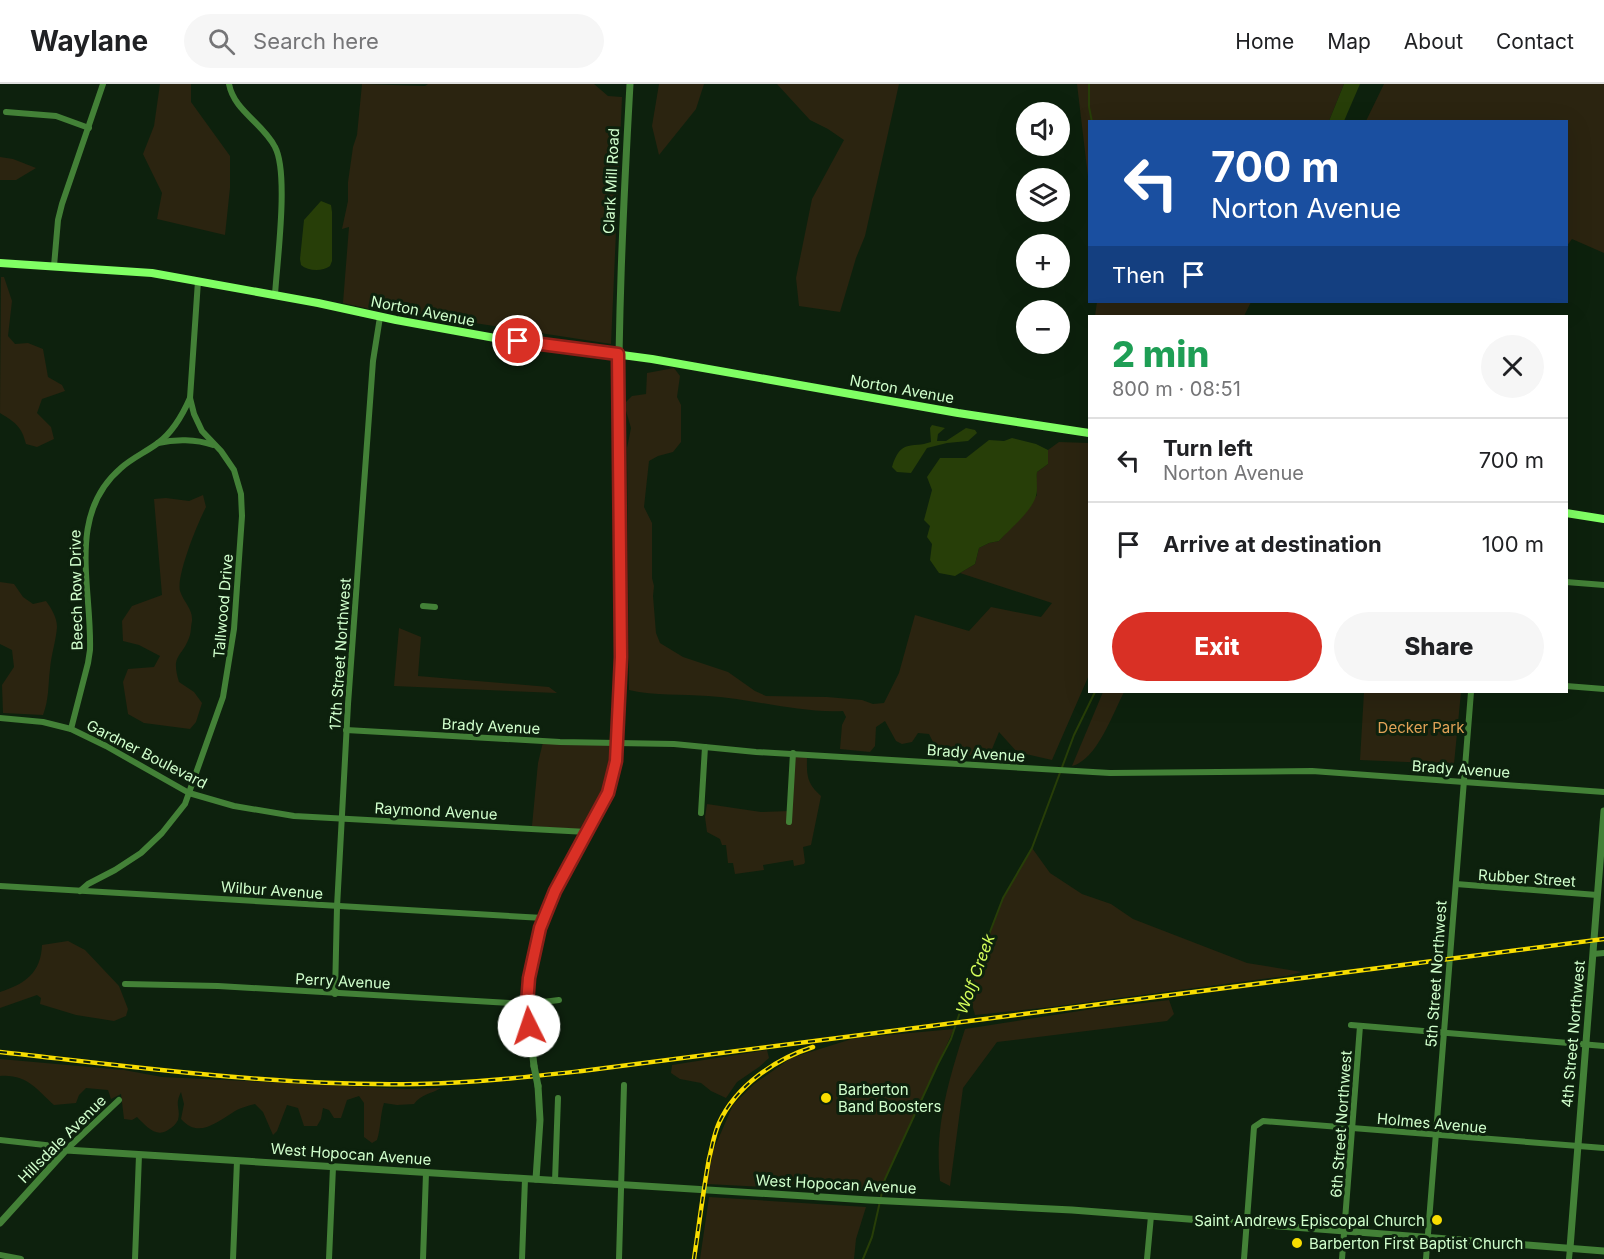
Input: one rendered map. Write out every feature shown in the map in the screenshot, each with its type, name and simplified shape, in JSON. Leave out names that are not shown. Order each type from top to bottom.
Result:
[{"type":"main road","name":"Norton Avenue","points":[[0,263],[152,273],[495,338],[618,354],[1088,433]]},
{"type":"main road","points":[[1568,513],[1604,519]]},
{"type":"street","points":[[54,266],[58,220],[62,204],[104,84]]},
{"type":"street","points":[[229,84],[239,106],[272,141],[281,162],[275,295]]},
{"type":"street","name":"Clark Mill Road","points":[[536,1179],[540,1120],[527,1004],[534,951],[543,918],[555,891],[610,786],[618,743],[621,657],[618,354],[630,84]]},
{"type":"street","points":[[6,112],[56,116],[89,128]]},
{"type":"street","name":"Tallwood Drive","points":[[80,891],[88,884],[129,862],[152,844],[185,804],[223,697],[230,665],[237,598],[242,516],[241,494],[234,470],[202,431],[190,398],[198,281]]},
{"type":"street","name":"17th Street Northwest","points":[[335,993],[346,730],[374,361],[380,317]]},
{"type":"street","name":"Beech Row Drive","points":[[71,729],[90,650],[86,542],[89,517],[99,494],[112,475],[158,443],[177,422],[190,398]]},
{"type":"street","name":"Beech Row Drive","points":[[158,443],[189,441],[216,447]]},
{"type":"street","points":[[1568,582],[1604,585]]},
{"type":"street","points":[[423,606],[435,607]]},
{"type":"street","points":[[1568,686],[1604,689]]},
{"type":"street","name":"5th Street Northwest","points":[[1426,1259],[1471,693]]},
{"type":"street","name":"Gardner Boulevard","points":[[0,718],[43,722],[71,729],[189,793],[234,806],[284,814]]},
{"type":"street","name":"Brady Avenue","points":[[346,730],[560,742],[635,742],[1050,770],[1155,773],[1312,771],[1604,792]]},
{"type":"street","points":[[701,813],[705,747]]},
{"type":"street","points":[[789,822],[793,753]]},
{"type":"street","name":"4th Street Northwest","points":[[1569,1259],[1604,811]]},
{"type":"street","name":"Raymond Avenue","points":[[284,814],[587,832]]},
{"type":"street","name":"Rubber Street","points":[[1456,884],[1597,895]]},
{"type":"street","name":"Wilbur Avenue","points":[[0,886],[543,918]]},
{"type":"street","points":[[1593,954],[1604,952]]},
{"type":"street","name":"Perry Avenue","points":[[125,984],[218,986],[527,1004],[559,1000]]},
{"type":"street","points":[[1351,1025],[1604,1046]]},
{"type":"street","name":"6th Street Northwest","points":[[1342,1259],[1360,1026]]},
{"type":"street","points":[[619,1259],[624,1085]]},
{"type":"street","points":[[555,1180],[558,1098]]},
{"type":"street","name":"Hillsdale Avenue","points":[[0,1223],[66,1150],[119,1100]]},
{"type":"street","name":"Holmes Avenue","points":[[1246,1223],[1254,1127],[1263,1121],[1604,1148]]},
{"type":"street","points":[[0,1140],[54,1146],[66,1150]]},
{"type":"street","name":"West Hopocan Avenue","points":[[66,1150],[1151,1216],[1604,1251]]},
{"type":"street","points":[[135,1259],[139,1155]]},
{"type":"street","points":[[233,1259],[237,1161]]},
{"type":"street","points":[[329,1259],[333,1167]]},
{"type":"street","points":[[423,1259],[426,1173]]},
{"type":"street","points":[[522,1259],[525,1179]]},
{"type":"street","points":[[1147,1259],[1151,1216]]},
{"type":"street","points":[[1244,1259],[1246,1223]]},
{"type":"street","points":[[0,1255],[21,1259]]},
{"type":"green space","points":[[160,84],[191,84],[191,102],[230,156],[230,188],[225,235],[157,219],[162,193],[143,154],[154,126]]},
{"type":"green space","points":[[362,84],[425,86],[428,84],[594,84],[608,96],[622,97],[611,344],[391,310],[370,309],[343,303],[349,227],[342,229],[348,201],[348,182],[357,135]]},
{"type":"green space","points":[[659,84],[704,84],[696,109],[659,155],[652,126]]},
{"type":"green space","points":[[777,84],[899,84],[865,236],[840,312],[799,306],[796,278],[812,199],[844,140],[810,120]]},
{"type":"green space","points":[[1077,84],[1344,84],[1329,120],[1088,120],[1088,177]]},
{"type":"green space","points":[[1384,84],[1604,84],[1604,253],[1572,239],[1568,244],[1568,120],[1366,120]]},
{"type":"green space","points":[[0,157],[13,159],[36,168],[16,180],[0,180]]},
{"type":"green space","points":[[1,277],[4,277],[12,301],[8,336],[15,344],[28,343],[43,349],[48,377],[62,385],[65,391],[42,399],[37,413],[51,427],[54,439],[37,447],[26,444],[17,426],[0,413]]},
{"type":"green space","points":[[1097,303],[1250,303],[1244,315],[1095,315]]},
{"type":"green space","points":[[674,368],[680,376],[677,397],[681,405],[681,442],[673,452],[649,461],[644,507],[652,523],[652,578],[656,633],[660,643],[683,657],[728,672],[766,696],[827,697],[862,700],[873,704],[884,703],[899,673],[915,615],[969,631],[991,607],[1041,617],[1052,603],[960,573],[975,564],[979,548],[999,541],[1037,495],[1035,485],[1037,472],[1048,464],[1048,450],[1059,442],[1088,443],[1088,677],[1052,760],[1017,752],[999,732],[990,754],[981,758],[947,750],[933,742],[929,734],[918,733],[912,742],[902,744],[896,741],[885,721],[876,727],[875,746],[870,752],[840,749],[842,725],[846,717],[843,711],[809,710],[698,695],[659,694],[629,690],[627,448],[631,428],[624,404],[632,396],[646,394],[647,373]]},
{"type":"green space","points":[[203,495],[206,507],[188,549],[181,574],[180,591],[190,609],[192,621],[190,635],[176,666],[179,682],[194,692],[202,703],[196,722],[190,729],[144,723],[128,714],[123,682],[128,669],[154,667],[160,656],[139,645],[123,641],[122,621],[132,606],[162,595],[154,499],[189,501]]},
{"type":"green space","points":[[0,582],[14,584],[23,597],[33,604],[46,601],[56,620],[57,627],[43,715],[3,713],[2,685],[14,667],[12,650],[0,644]]},
{"type":"green space","points":[[399,628],[421,637],[418,676],[549,687],[557,693],[394,686]]},
{"type":"green space","points":[[1103,693],[1124,693],[1097,745],[1081,762],[1072,766]]},
{"type":"green space","name":"Decker Park","points":[[1364,693],[1461,693],[1454,764],[1360,760]]},
{"type":"green space","points":[[543,742],[616,745],[610,778],[587,830],[532,826],[538,763]]},
{"type":"green space","points":[[793,753],[807,754],[807,772],[810,782],[821,796],[811,845],[803,847],[805,862],[794,866],[793,860],[763,865],[764,870],[735,874],[733,863],[728,863],[726,845],[722,845],[720,839],[707,832],[705,817],[707,804],[761,812],[790,811]]},
{"type":"green space","points":[[1032,848],[1050,873],[1082,894],[1111,904],[1133,919],[1247,963],[1302,972],[1051,1007],[975,1015],[969,994],[994,920],[1003,898]]},
{"type":"green space","points":[[68,941],[85,950],[119,986],[128,1009],[126,1016],[114,1021],[76,1015],[40,1004],[41,998],[37,995],[0,1008],[0,992],[17,985],[30,976],[39,963],[42,945]]},
{"type":"green space","points":[[1169,1000],[1174,1014],[1167,1021],[997,1042],[963,1088],[950,1186],[940,1181],[939,1142],[944,1104],[965,1029],[1092,1009]]},
{"type":"green space","points":[[954,1029],[885,1179],[882,1193],[707,1184],[713,1151],[733,1105],[754,1084],[791,1058],[855,1038]]},
{"type":"green space","points":[[767,1050],[769,1058],[737,1082],[726,1098],[701,1083],[680,1079],[671,1073],[672,1065]]},
{"type":"green space","points":[[0,1059],[124,1070],[162,1077],[408,1089],[441,1088],[423,1096],[414,1104],[384,1103],[377,1140],[372,1143],[364,1137],[364,1103],[359,1096],[347,1100],[341,1118],[334,1118],[329,1110],[323,1108],[317,1126],[304,1126],[298,1108],[287,1105],[277,1131],[273,1135],[263,1112],[255,1104],[237,1110],[206,1127],[194,1128],[187,1125],[181,1119],[184,1104],[181,1092],[178,1101],[178,1120],[170,1129],[159,1133],[151,1130],[137,1117],[132,1120],[124,1119],[121,1094],[111,1099],[108,1090],[86,1088],[79,1095],[76,1103],[54,1105],[24,1080],[17,1077],[0,1076]]},
{"type":"green space","points":[[709,1197],[866,1207],[856,1239],[854,1259],[700,1259]]},
{"type":"shaded area","points":[[1344,84],[1360,84],[1344,120],[1329,120]]},
{"type":"shaded area","points":[[321,201],[331,205],[332,261],[327,268],[307,269],[301,265],[300,259],[304,220]]},
{"type":"shaded area","points":[[932,425],[945,428],[938,434],[937,441],[946,441],[966,428],[975,430],[977,433],[968,441],[927,448],[911,473],[897,472],[892,467],[899,452],[907,446],[931,442],[930,428]]},
{"type":"shaded area","points":[[1012,438],[1036,444],[1048,450],[1048,464],[1037,472],[1037,494],[1034,502],[999,541],[979,548],[975,564],[955,576],[939,573],[930,560],[932,544],[927,537],[930,526],[924,520],[932,490],[927,477],[940,458],[966,458],[989,440],[1004,441]]},
{"type":"waterway","points":[[1089,84],[1092,120]]},
{"type":"waterway","name":"Wolf Creek","points":[[863,1259],[872,1237],[885,1179],[951,1039],[1003,898],[1032,848],[1074,735],[1095,693]]},
{"type":"railway","points":[[0,1052],[156,1070],[261,1079],[366,1084],[480,1081],[582,1071],[1604,939]]},
{"type":"railway","points":[[694,1259],[709,1159],[717,1127],[726,1110],[746,1086],[758,1076],[785,1059],[813,1047]]},
{"type":"place","name":"Barberton Band Boosters","points":[[826,1098]]},
{"type":"place","name":"Saint Andrews Episcopal Church","points":[[1437,1220]]},
{"type":"place","name":"Barberton First Baptist Church","points":[[1297,1243]]},
{"type":"route","points":[[518,341],[618,354],[621,657],[616,761],[608,793],[544,915],[529,978],[527,1004],[529,1026]]}]
